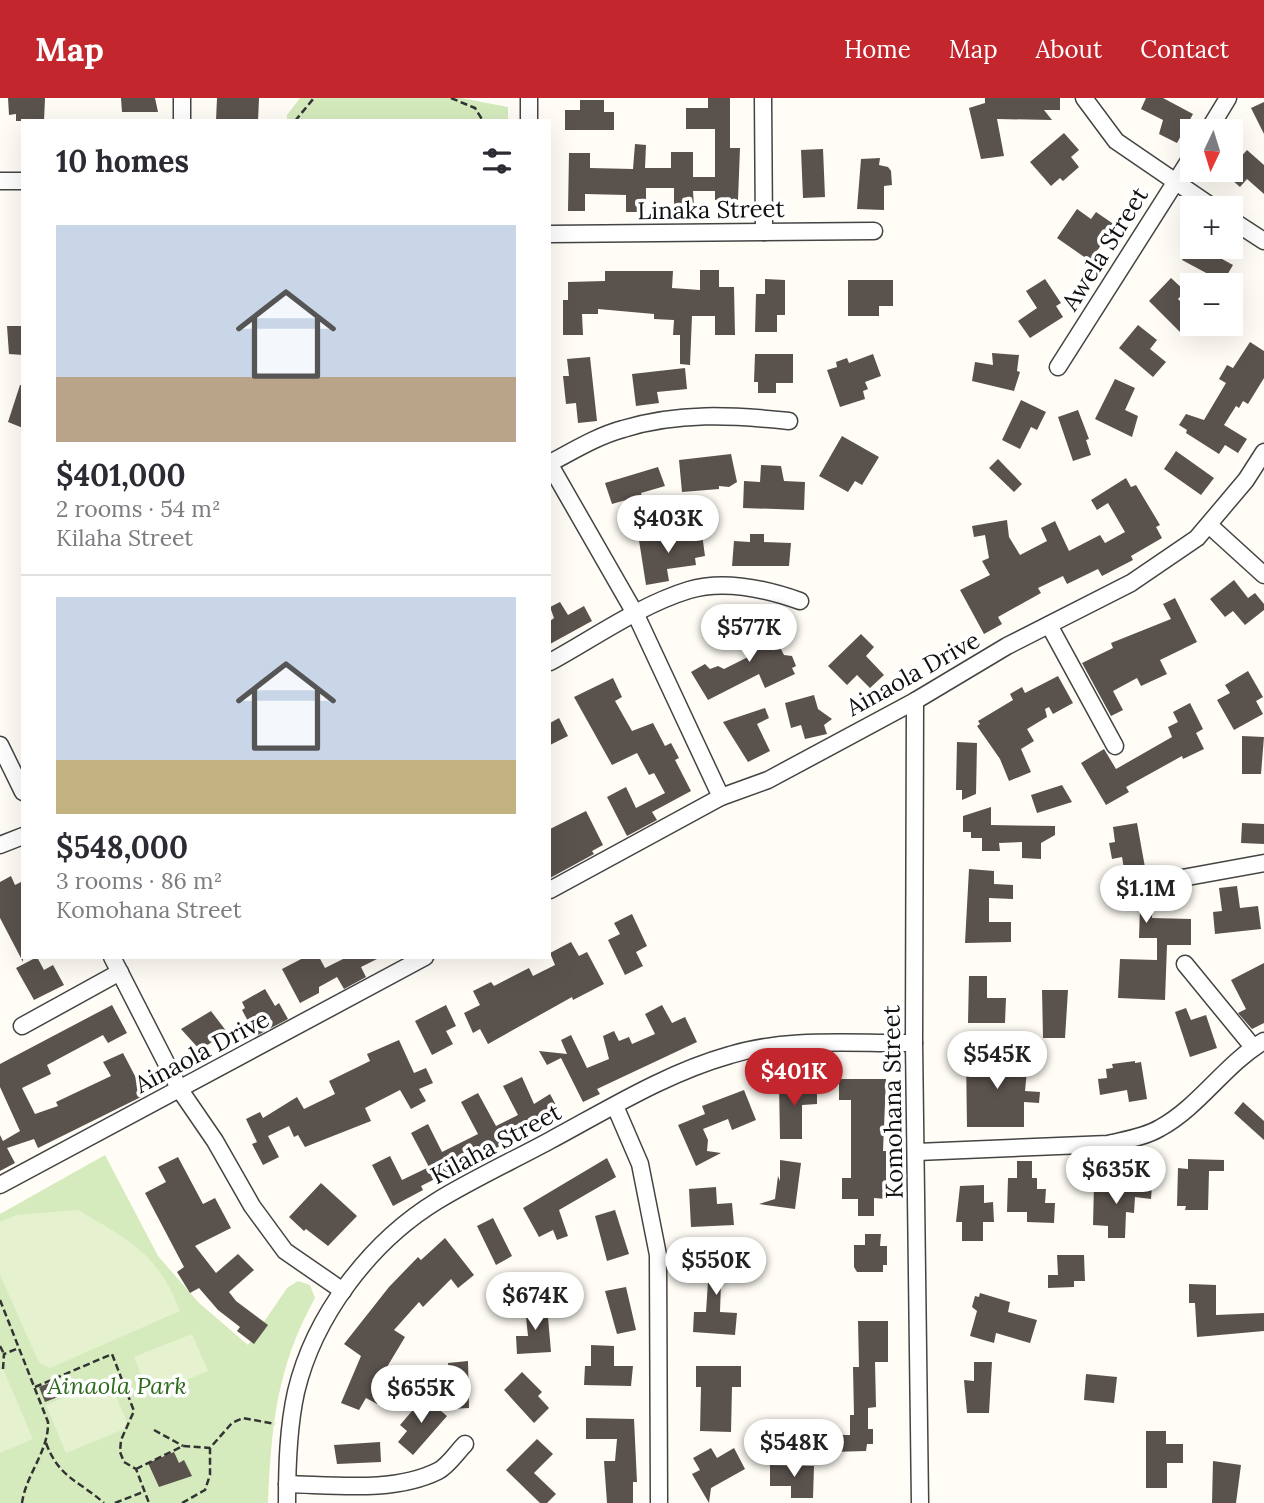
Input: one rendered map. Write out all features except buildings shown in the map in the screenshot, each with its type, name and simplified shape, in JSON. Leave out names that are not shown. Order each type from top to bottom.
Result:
[{"type":"street","points":[[182,98],[182,119]]},
{"type":"street","points":[[529,98],[529,119]]},
{"type":"street","points":[[763,98],[764,232]]},
{"type":"street","points":[[1084,98],[1116,141],[1196,196]]},
{"type":"street","points":[[1215,119],[1228,98]]},
{"type":"street","name":"Awela Street","points":[[1058,367],[1180,173]]},
{"type":"street","points":[[0,181],[21,181]]},
{"type":"street","points":[[1243,227],[1264,241]]},
{"type":"street","name":"Linaka Street","points":[[551,234],[874,231]]},
{"type":"street","points":[[551,464],[622,429],[679,416],[735,415],[789,421]]},
{"type":"street","name":"Ainaola Drive","points":[[551,889],[721,797],[768,780],[915,701],[1007,646],[1131,583],[1197,538],[1264,452]]},
{"type":"street","points":[[551,466],[636,615],[721,797]]},
{"type":"street","points":[[1209,524],[1264,575]]},
{"type":"street","points":[[551,661],[636,615],[689,590],[718,586],[755,589],[800,601]]},
{"type":"street","points":[[1049,625],[1115,746]]},
{"type":"street","name":"Komohana Street","points":[[915,701],[914,1043],[920,1503]]},
{"type":"street","points":[[0,745],[21,788]]},
{"type":"street","points":[[0,845],[21,837]]},
{"type":"street","points":[[1171,880],[1264,863]]},
{"type":"street","name":"Ainaola Drive","points":[[0,1185],[421,959]]},
{"type":"street","points":[[22,1026],[116,964],[180,1090],[215,1141],[252,1206],[285,1251],[343,1291]]},
{"type":"street","points":[[917,1152],[1108,1144],[1158,1130],[1177,1118],[1258,1044],[1185,964]]},
{"type":"street","name":"Kilaha Street","points":[[287,1503],[288,1448],[296,1392],[314,1339],[343,1291],[382,1243],[435,1202],[615,1105],[670,1078],[731,1054],[792,1044],[914,1043]]},
{"type":"street","points":[[615,1105],[640,1164],[658,1255],[659,1503]]},
{"type":"street","points":[[287,1484],[363,1485],[402,1481],[440,1471],[465,1444]]},
{"type":"path","points":[[297,119],[314,98]]},
{"type":"path","points":[[451,98],[475,108],[482,119]]},
{"type":"path","points":[[0,1300],[48,1422],[46,1443],[24,1487],[22,1503]]},
{"type":"path","points":[[0,1346],[4,1354],[2,1369]]},
{"type":"path","points":[[4,1354],[19,1348]]},
{"type":"path","points":[[35,1387],[112,1354],[134,1411],[121,1440],[120,1452],[124,1462],[136,1469],[149,1503]]},
{"type":"path","points":[[182,1503],[205,1490],[208,1484],[210,1448],[232,1423],[243,1418],[272,1423]]},
{"type":"path","points":[[155,1430],[183,1446],[210,1448]]},
{"type":"path","points":[[46,1443],[62,1474],[84,1485],[104,1503]]},
{"type":"path","points":[[136,1469],[183,1446]]},
{"type":"path","points":[[115,1503],[143,1492]]},
{"type":"green space","points":[[300,98],[461,98],[508,107],[508,119],[287,119],[287,115]]},
{"type":"green space","name":"Ainaola Park","points":[[105,1155],[158,1256],[199,1303],[248,1345],[287,1288],[298,1281],[310,1285],[315,1298],[292,1348],[278,1398],[271,1448],[268,1503],[0,1503],[0,1214]]},
{"type":"green space","points":[[78,1210],[140,1250],[162,1275],[180,1311],[50,1368],[39,1363],[0,1275],[0,1222],[17,1215]]},
{"type":"green space","points":[[192,1334],[208,1371],[149,1395],[134,1357]]},
{"type":"green space","points":[[3,1369],[33,1439],[0,1453],[0,1370]]},
{"type":"green space","points":[[109,1379],[129,1427],[66,1453],[46,1405]]}]
